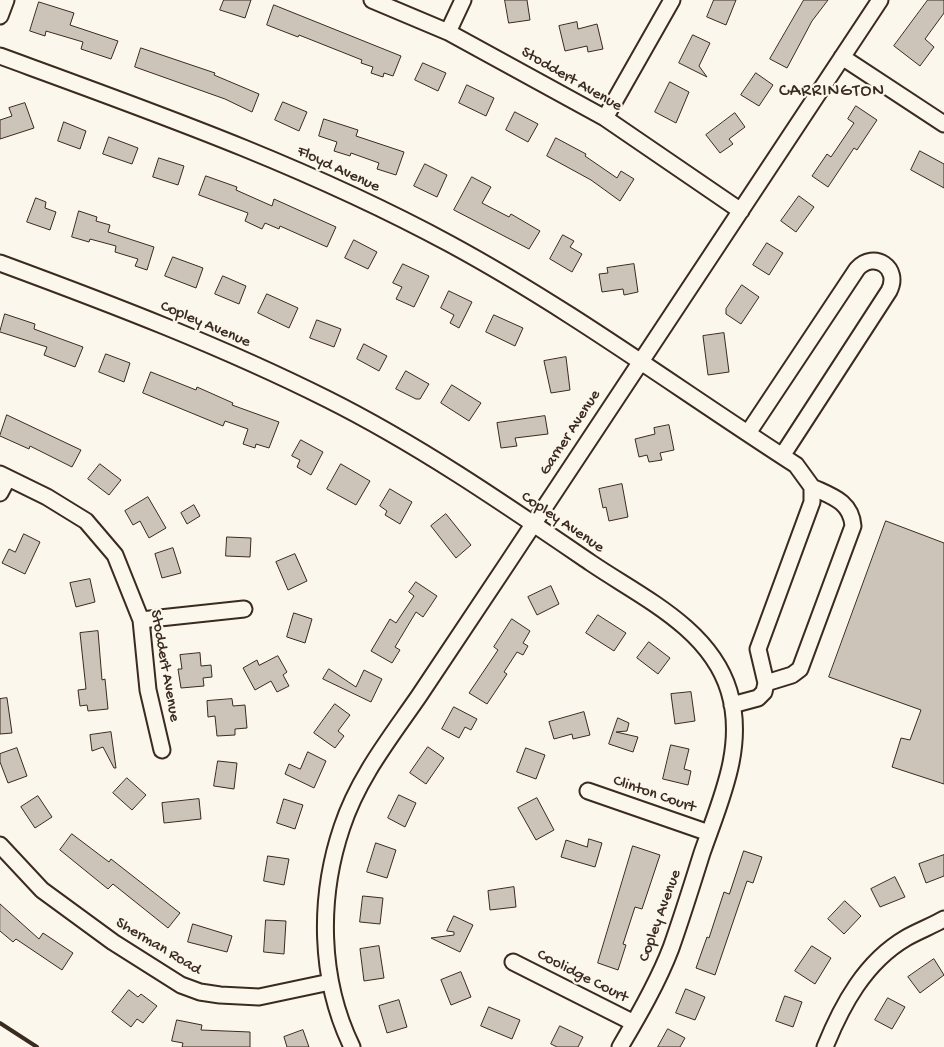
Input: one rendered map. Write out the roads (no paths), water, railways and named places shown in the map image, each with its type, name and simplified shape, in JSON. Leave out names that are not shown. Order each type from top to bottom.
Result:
[{"type":"street","points":[[0,16],[6,0]]},
{"type":"street","name":"Stoddert Avenue","points":[[372,0],[448,32],[605,118],[741,211]]},
{"type":"street","points":[[448,32],[464,0]]},
{"type":"street","points":[[605,118],[672,0]]},
{"type":"street","name":"Garner Avenue","points":[[352,1047],[338,1015],[330,982],[326,929],[333,859],[351,802],[366,772],[534,524],[639,361],[741,211],[880,0]]},
{"type":"street","name":"Floyd Avenue","points":[[0,56],[305,172],[449,244],[532,292],[796,465],[812,487]]},
{"type":"street","points":[[842,57],[944,124]]},
{"type":"street","points":[[748,433],[857,269],[866,261],[884,263],[888,267],[893,279],[889,291],[782,456]]},
{"type":"street","name":"Copley Avenue","points":[[0,263],[195,338],[330,400],[420,451],[534,524],[674,618],[716,662],[725,681],[732,705],[735,737],[733,758],[670,950],[620,1047]]},
{"type":"street","points":[[0,492],[4,476]]},
{"type":"street","name":"Stoddert Avenue","points":[[4,476],[66,507],[86,521],[102,538],[123,572],[141,620],[148,690],[162,750]]},
{"type":"street","points":[[732,705],[758,698],[764,692],[766,683],[758,648],[812,502],[812,487],[843,502],[849,510],[853,526],[800,669],[792,675],[766,683]]},
{"type":"street","points":[[141,620],[244,608]]},
{"type":"street","name":"Clinton Court","points":[[588,791],[709,833]]},
{"type":"street","name":"Sherman Road","points":[[0,845],[42,890],[114,942],[181,985],[200,992],[259,997],[330,982]]},
{"type":"street","points":[[825,1047],[838,1014],[856,985],[880,958],[906,938],[944,920]]},
{"type":"street","name":"Coolidge Court","points":[[514,962],[634,1023]]},
{"type":"railway","points":[[0,1023],[37,1047]]},
{"type":"district","name":"CARRINGTON","points":[[832,92]]}]
